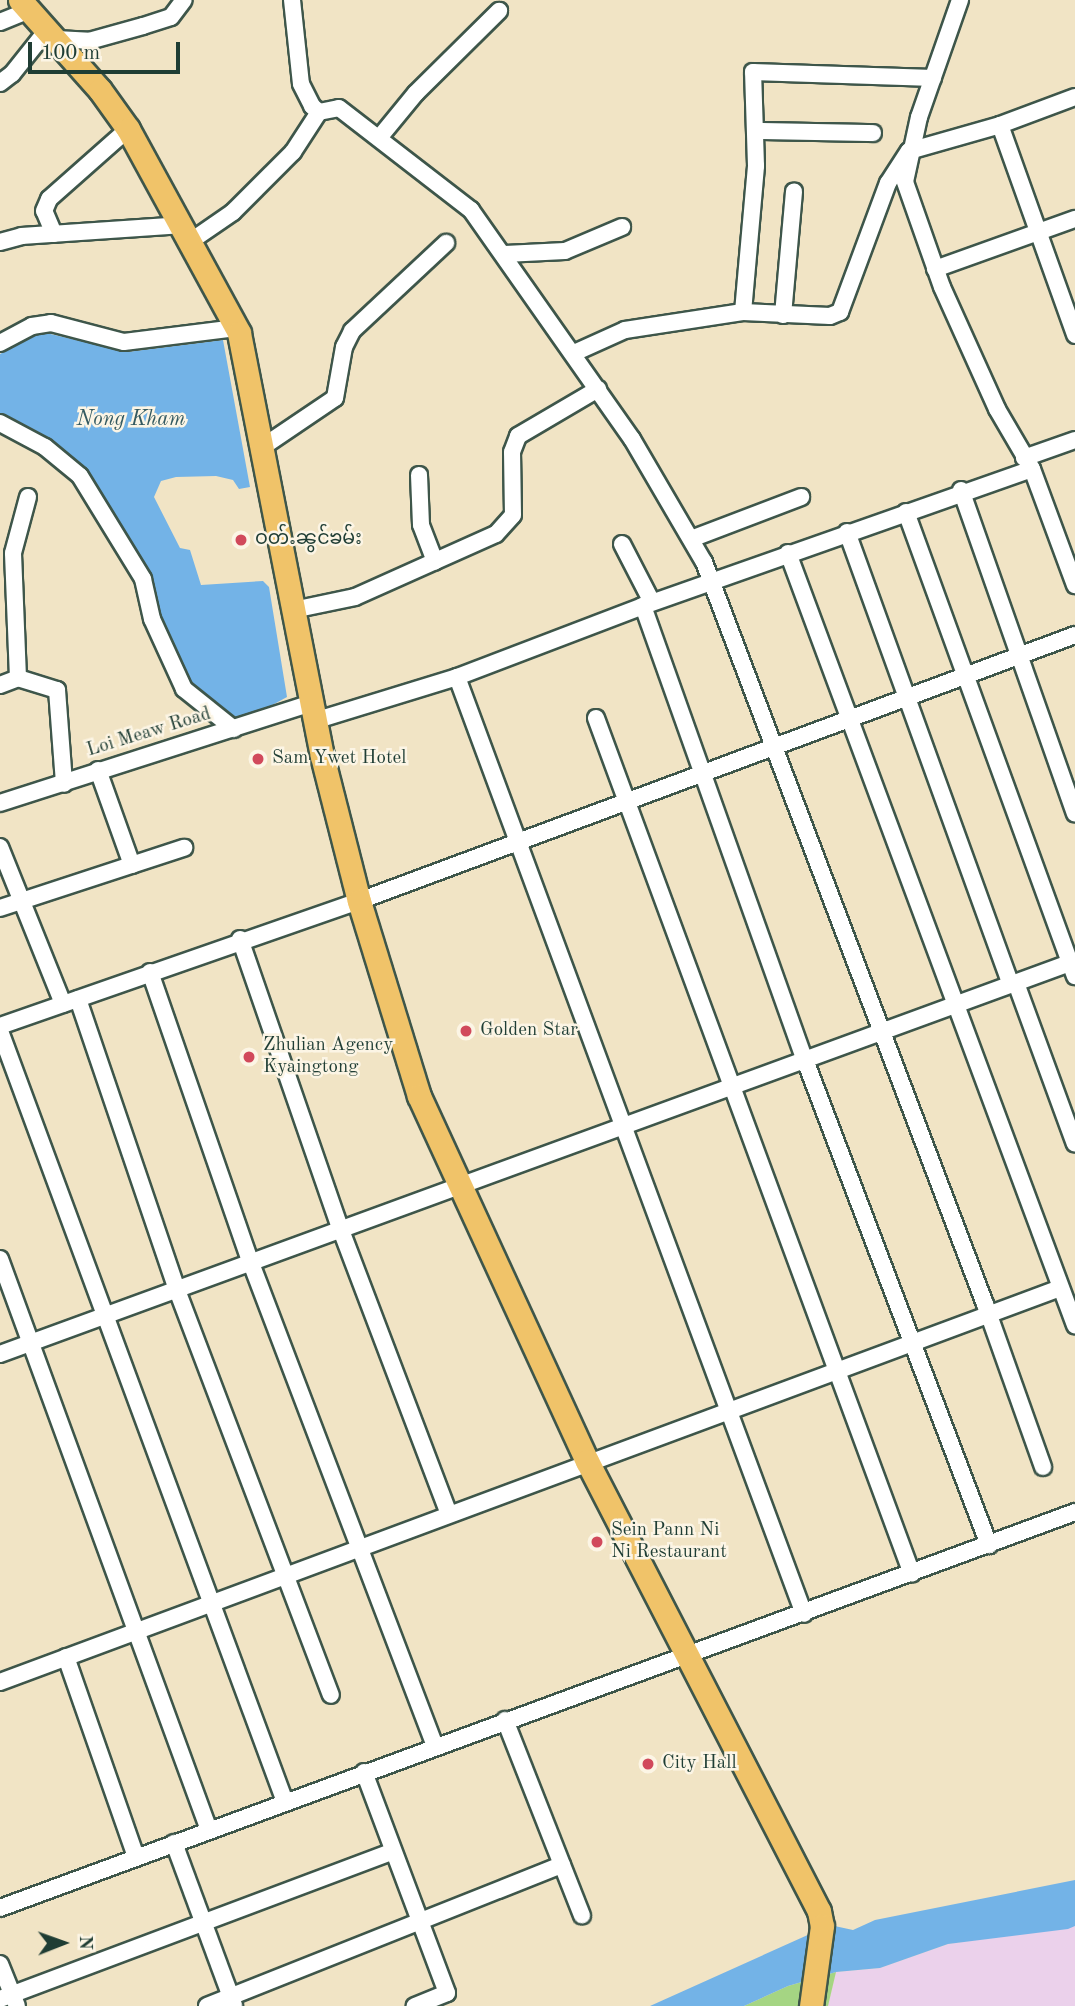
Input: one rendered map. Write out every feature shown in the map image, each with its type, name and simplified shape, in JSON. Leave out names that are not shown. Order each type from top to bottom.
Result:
[{"type":"highway","points":[[24,5],[52,35],[128,129],[187,233],[236,328],[312,712],[359,901],[419,1097],[587,1461],[819,1911],[822,1926],[811,2006]]},
{"type":"street","points":[[0,83],[52,35],[89,41],[171,16],[184,0]]},
{"type":"street","points":[[292,0],[301,84],[319,112]]},
{"type":"street","points":[[574,353],[625,330],[743,312],[783,315],[840,312],[888,183],[909,150],[960,0]]},
{"type":"street","points":[[0,22],[24,5]]},
{"type":"street","points":[[379,138],[416,93],[499,11]]},
{"type":"street","points":[[743,312],[757,131],[751,82],[753,72],[758,70],[933,78]]},
{"type":"street","points":[[909,150],[1073,103]]},
{"type":"street","points":[[0,242],[54,234],[187,233],[233,212],[293,152],[319,112],[340,108],[471,209],[598,388],[691,539],[713,581],[989,1316],[1043,1467]]},
{"type":"street","points":[[1000,125],[1075,335]]},
{"type":"street","points":[[54,234],[44,211],[49,199],[128,129]]},
{"type":"street","points":[[757,131],[873,133]]},
{"type":"street","points":[[909,150],[907,191],[936,269],[997,409],[1028,463],[1075,585]]},
{"type":"street","points":[[783,315],[794,191]]},
{"type":"street","points":[[936,269],[1075,219]]},
{"type":"street","points":[[505,254],[565,251],[622,228]]},
{"type":"street","points":[[261,448],[335,398],[344,347],[352,331],[446,243]]},
{"type":"street","points":[[0,344],[32,326],[51,323],[124,342],[236,328]]},
{"type":"street","points":[[293,610],[355,597],[506,526],[515,502],[512,469],[518,436],[598,388]]},
{"type":"street","points":[[0,423],[45,447],[80,476],[143,579],[152,619],[184,689],[234,729]]},
{"type":"street","name":"Loi Meaw Road","points":[[0,803],[234,729],[457,677],[788,553],[961,491],[995,484],[1028,463],[1075,440]]},
{"type":"street","points":[[419,475],[421,525],[435,561]]},
{"type":"street","points":[[961,491],[1075,813]]},
{"type":"street","points":[[691,539],[801,497]]},
{"type":"street","points":[[18,678],[7,562],[28,498]]},
{"type":"street","points":[[0,1354],[1013,984],[1073,967],[906,512]]},
{"type":"street","points":[[847,532],[1013,984],[1075,1144]]},
{"type":"street","points":[[622,544],[647,604],[702,773],[805,1060],[989,1545]]},
{"type":"street","points":[[788,553],[955,1005],[1066,1288],[1075,1325]]},
{"type":"street","points":[[285,1802],[0,1029],[240,939],[359,901],[1075,635]]},
{"type":"street","points":[[457,677],[804,1614]]},
{"type":"street","points":[[0,685],[18,678],[50,684],[61,699],[64,784]]},
{"type":"street","points":[[596,718],[912,1574]]},
{"type":"street","points":[[98,770],[132,865]]},
{"type":"street","points":[[0,847],[20,902],[70,1002],[283,1576],[331,1695]]},
{"type":"street","points":[[0,908],[184,848]]},
{"type":"street","points":[[240,939],[341,1230],[449,1514]]},
{"type":"street","points":[[150,972],[251,1263],[435,1746]]},
{"type":"street","points":[[0,1259],[209,1830]]},
{"type":"street","points":[[0,1682],[587,1461],[1066,1288]]},
{"type":"street","points":[[0,1908],[684,1653],[804,1614],[1075,1512]]},
{"type":"street","points":[[66,1657],[136,1857]]},
{"type":"street","points":[[505,1720],[582,1915]]},
{"type":"street","points":[[364,1772],[447,1993],[415,2006]]},
{"type":"street","points":[[174,1843],[233,2001]]},
{"type":"street","points":[[0,1964],[10,2000],[393,1851]]},
{"type":"street","points":[[206,2006],[233,2001],[562,1865]]},
{"type":"shaded area","points":[[1075,1926],[1075,2006],[828,2006],[836,1972],[880,1968],[948,1944]]},
{"type":"green space","points":[[836,1972],[828,2006],[744,2006],[788,1986]]},
{"type":"water","name":"Nong Kham","points":[[42,332],[127,352],[223,340],[250,487],[239,489],[233,480],[216,476],[176,477],[161,481],[154,497],[180,548],[190,550],[201,585],[263,581],[269,587],[287,697],[241,722],[199,695],[185,676],[158,615],[153,583],[97,486],[55,442],[0,415],[0,354]]},
{"type":"water","points":[[1075,1880],[1075,1926],[1068,1929],[948,1944],[880,1968],[836,1972],[788,1986],[744,2006],[650,2006],[830,1925],[853,1930],[875,1920]]},
{"type":"place","name":"ဝတ်ႉၼွင်ၶမ်း","points":[[241,540]]},
{"type":"place","name":"Sam Ywet Hotel","points":[[258,759]]},
{"type":"place","name":"Golden Star","points":[[466,1031]]},
{"type":"place","name":"Zhulian Agency Kyaingtong","points":[[249,1057]]},
{"type":"place","name":"Sein Pann Ni Ni Restaurant","points":[[597,1542]]},
{"type":"place","name":"City Hall","points":[[648,1764]]}]
